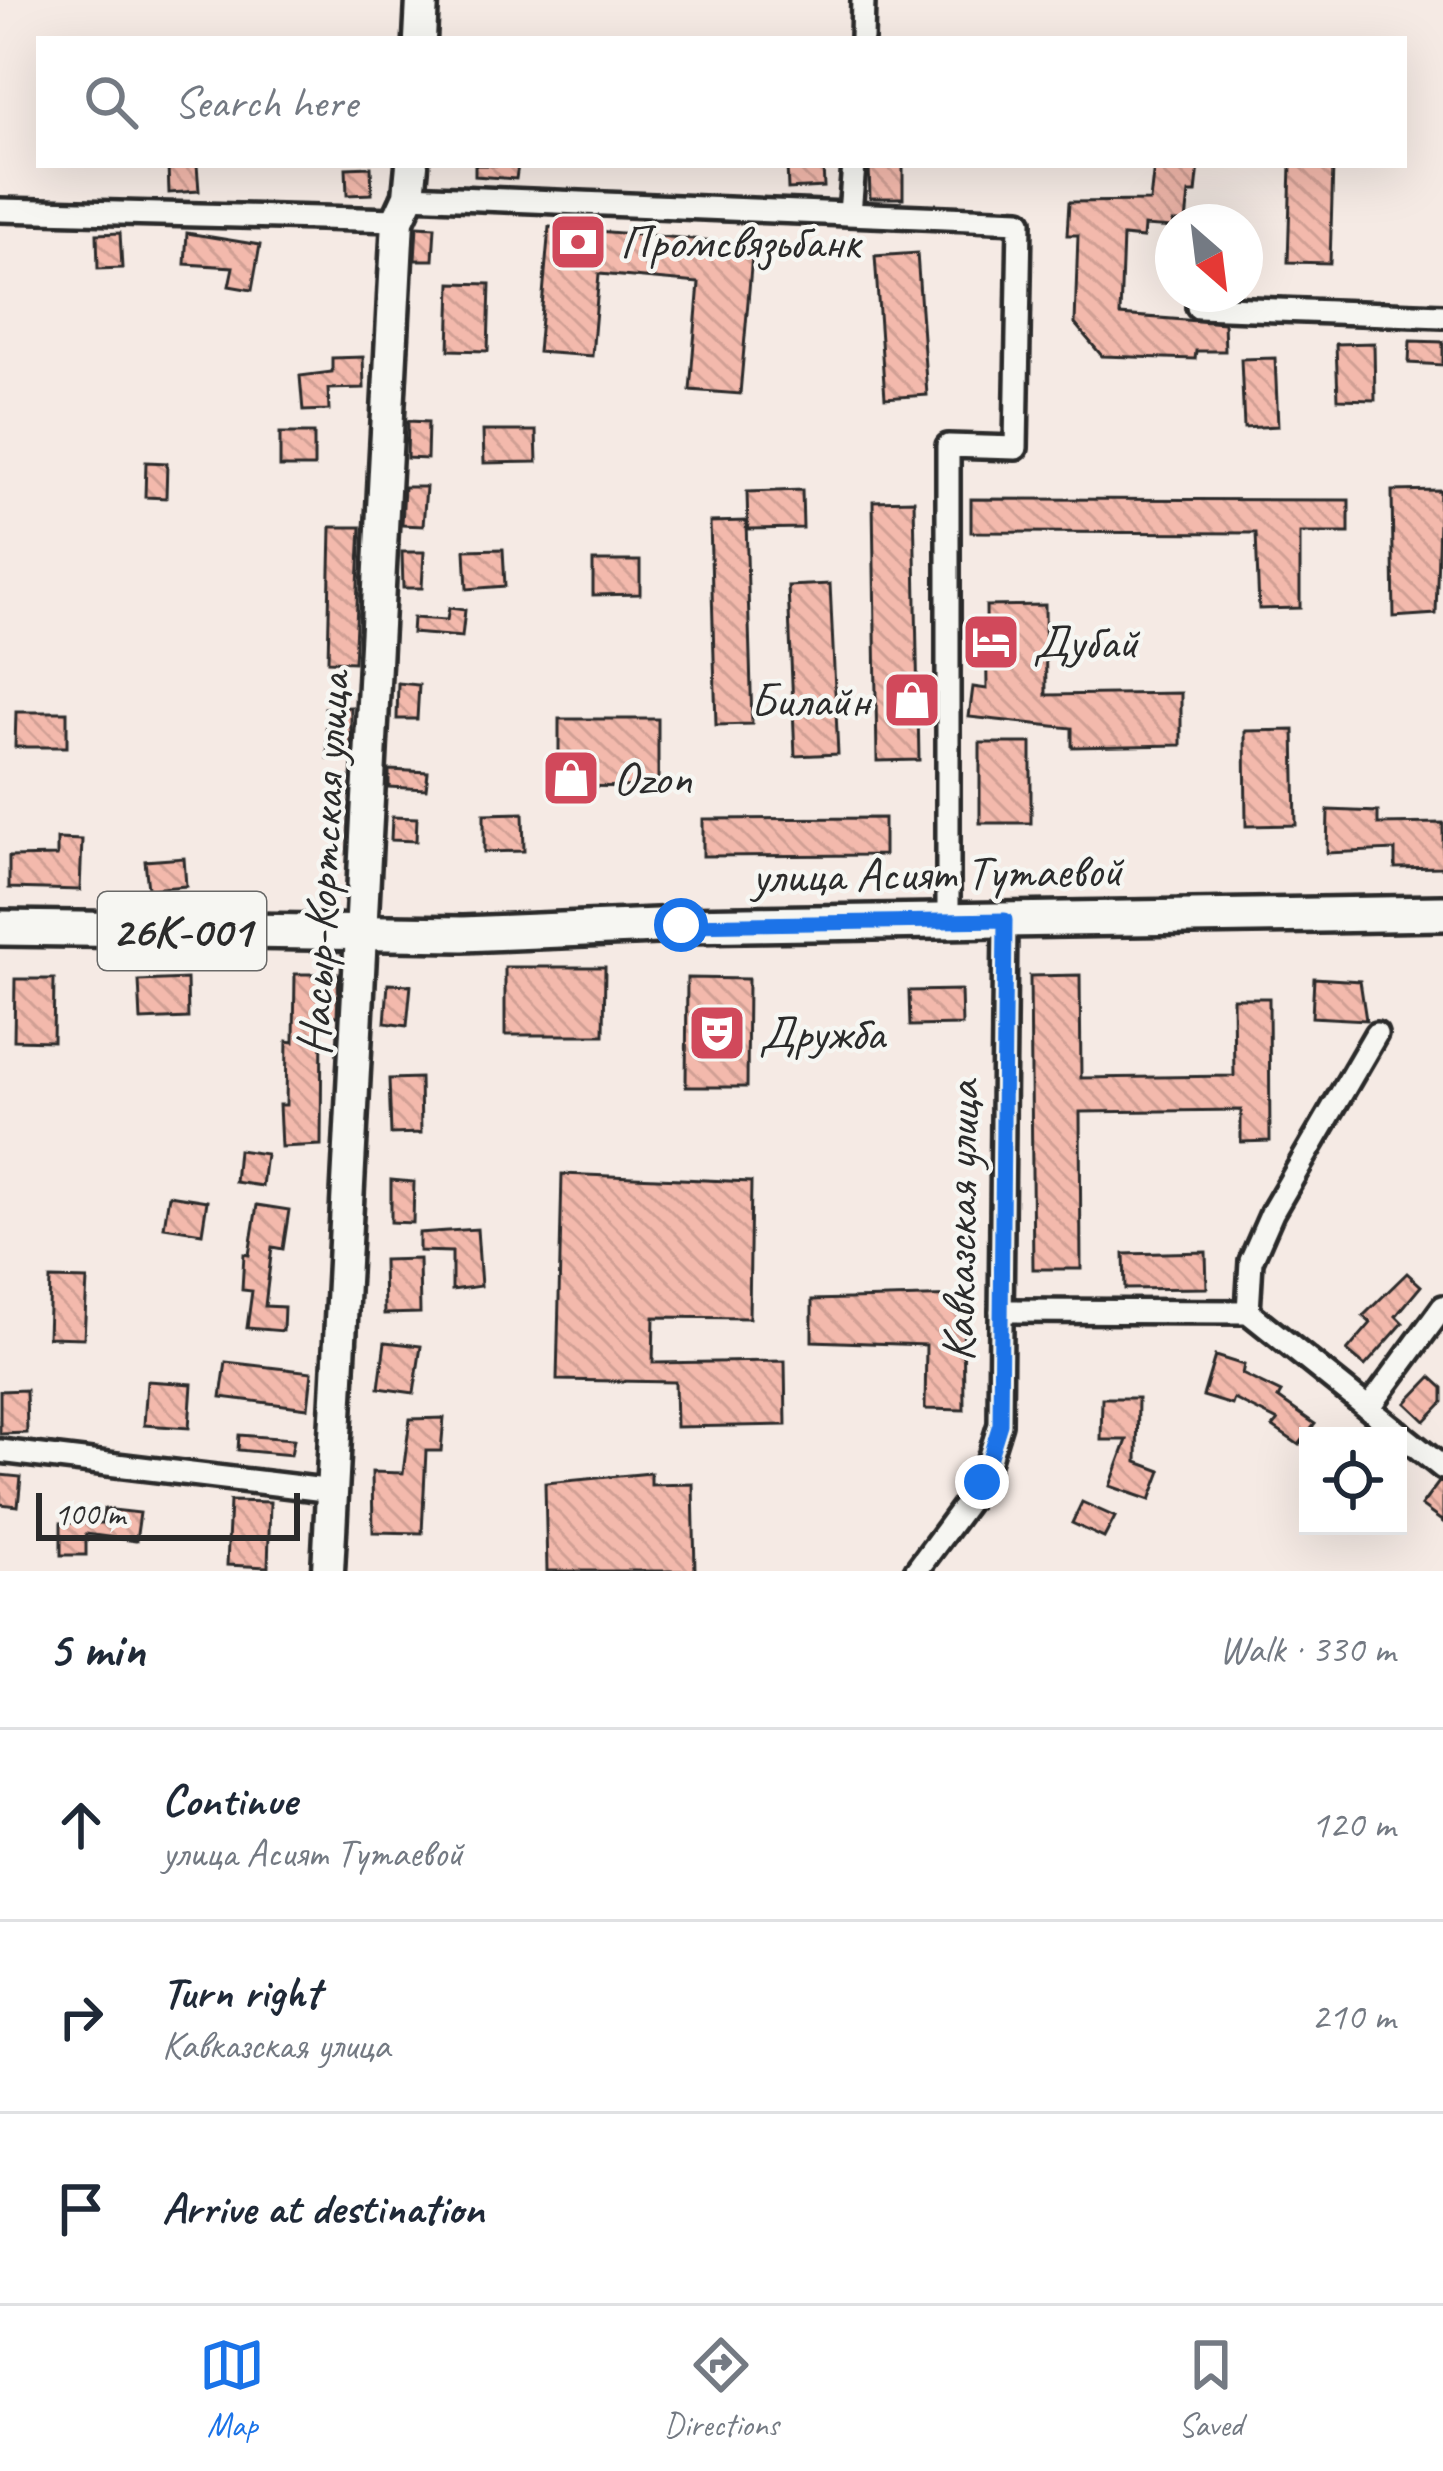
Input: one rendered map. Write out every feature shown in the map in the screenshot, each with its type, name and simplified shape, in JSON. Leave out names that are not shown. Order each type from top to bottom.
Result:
[{"type":"main road","name":"улица Асият Тутаевой","points":[[0,928],[363,934],[1443,913]]},
{"type":"street","points":[[420,36],[422,0]]},
{"type":"street","points":[[862,36],[863,0]]},
{"type":"street","points":[[850,213],[854,168]]},
{"type":"street","points":[[0,210],[406,194],[1020,221],[1016,448],[948,446],[948,921]]},
{"type":"street","name":"Насыр-Кортская улица","points":[[328,1571],[406,194]]},
{"type":"street","points":[[1263,309],[1443,316]]},
{"type":"street","name":"Кавказская улица","points":[[916,1571],[982,1482],[1000,1424],[1005,920]]},
{"type":"street","points":[[1248,1312],[1252,1261],[1272,1214],[1376,1034]]},
{"type":"street","points":[[1369,1408],[1443,1307]]},
{"type":"street","points":[[1001,1312],[1248,1312],[1443,1468]]},
{"type":"street","points":[[0,1451],[333,1491]]},
{"type":"building","points":[[168,168],[197,168],[199,191],[169,193]]},
{"type":"building","points":[[346,168],[371,168],[372,194],[347,195]]},
{"type":"building","points":[[475,168],[518,168],[516,179],[475,176]]},
{"type":"building","points":[[787,168],[823,168],[824,187],[788,189]]},
{"type":"building","points":[[869,168],[903,168],[903,198],[870,198]]},
{"type":"building","points":[[1154,168],[1199,168],[1196,193],[1189,193],[1188,204],[1155,204],[1155,227],[1144,226],[1143,238],[1123,236],[1120,315],[1224,323],[1225,351],[1196,351],[1195,359],[1102,356],[1075,324],[1078,235],[1067,235],[1069,202],[1150,201]]},
{"type":"building","points":[[1291,168],[1333,168],[1330,263],[1288,262]]},
{"type":"building","points":[[417,226],[435,227],[433,260],[415,260]]},
{"type":"building","points":[[549,227],[753,244],[740,394],[690,390],[699,283],[599,274],[592,356],[538,352]]},
{"type":"building","points":[[120,233],[122,268],[98,269],[97,234]]},
{"type":"building","points":[[187,233],[260,245],[252,290],[229,286],[233,267],[185,264]]},
{"type":"building","points":[[917,253],[927,395],[885,398],[875,256]]},
{"type":"building","points":[[451,283],[490,284],[488,351],[449,350]]},
{"type":"building","points":[[1410,341],[1443,342],[1443,365],[1409,363]]},
{"type":"building","points":[[1374,343],[1375,400],[1338,399],[1336,344]]},
{"type":"building","points":[[363,357],[364,388],[328,389],[329,410],[303,411],[300,376],[332,372],[332,358]]},
{"type":"building","points":[[1275,358],[1278,426],[1244,428],[1241,359]]},
{"type":"building","points":[[408,421],[428,422],[427,459],[407,458]]},
{"type":"building","points":[[483,431],[536,431],[537,462],[484,463]]},
{"type":"building","points":[[280,433],[314,433],[314,467],[280,467]]},
{"type":"building","points":[[146,462],[167,463],[166,498],[145,497]]},
{"type":"building","points":[[404,487],[426,487],[423,526],[402,525]]},
{"type":"building","points":[[802,490],[803,528],[748,529],[747,492]]},
{"type":"building","points":[[1440,490],[1436,614],[1394,617],[1392,491]]},
{"type":"building","points":[[971,499],[1349,500],[1349,533],[1300,533],[1300,608],[1259,609],[1256,533],[971,532]]},
{"type":"building","points":[[914,500],[919,760],[877,761],[873,501]]},
{"type":"building","points":[[746,521],[752,724],[716,725],[710,522]]},
{"type":"building","points":[[331,527],[361,527],[354,662],[328,661]]},
{"type":"building","points":[[503,549],[505,586],[467,589],[465,550]]},
{"type":"building","points":[[402,552],[424,552],[422,588],[403,588]]},
{"type":"building","points":[[593,561],[640,561],[640,594],[593,595]]},
{"type":"building","points":[[830,584],[838,754],[795,756],[788,586]]},
{"type":"building","points":[[1045,605],[1046,695],[1181,693],[1181,745],[1072,747],[1072,728],[969,717],[973,687],[987,689],[986,606]]},
{"type":"building","points":[[449,608],[465,610],[462,637],[412,633],[413,618],[447,620]]},
{"type":"building","points":[[398,683],[419,685],[417,719],[397,719]]},
{"type":"building","points":[[351,707],[351,757],[328,758],[325,708]]},
{"type":"building","points":[[16,712],[67,712],[67,747],[15,747]]},
{"type":"building","points":[[559,719],[658,719],[658,787],[559,786]]},
{"type":"building","points":[[1294,730],[1296,825],[1246,826],[1245,731]]},
{"type":"building","points":[[980,743],[1031,743],[1031,823],[980,823]]},
{"type":"building","points":[[389,770],[428,772],[426,789],[389,787]]},
{"type":"building","points":[[1328,810],[1378,812],[1378,824],[1443,823],[1443,867],[1395,868],[1395,850],[1327,853]]},
{"type":"building","points":[[523,813],[524,851],[484,852],[484,814]]},
{"type":"building","points":[[392,817],[417,818],[416,841],[391,840]]},
{"type":"building","points":[[884,818],[884,855],[703,856],[703,819]]},
{"type":"building","points":[[57,839],[82,840],[80,890],[9,888],[9,857],[57,856]]},
{"type":"building","points":[[184,858],[186,886],[148,889],[145,861]]},
{"type":"building","points":[[505,967],[605,967],[604,1035],[505,1035]]},
{"type":"building","points":[[295,974],[339,974],[337,1016],[322,1016],[321,1145],[281,1147],[279,1105],[286,1105],[287,1041],[294,1042]]},
{"type":"building","points":[[1080,975],[1081,1078],[1234,1076],[1233,998],[1269,998],[1270,1141],[1241,1142],[1241,1110],[1080,1112],[1081,1269],[1033,1269],[1030,976]]},
{"type":"building","name":"Дружба","points":[[687,978],[748,979],[747,1087],[686,1087]]},
{"type":"building","points":[[1314,978],[1360,981],[1366,1020],[1312,1017]]},
{"type":"building","points":[[15,979],[54,979],[53,1041],[14,1040]]},
{"type":"building","points":[[187,979],[188,1018],[141,1020],[139,981]]},
{"type":"building","points":[[388,984],[411,985],[407,1026],[385,1023]]},
{"type":"building","points":[[961,990],[962,1025],[910,1026],[909,991]]},
{"type":"building","points":[[420,1078],[421,1133],[391,1134],[389,1079]]},
{"type":"building","points":[[238,1150],[266,1154],[262,1186],[235,1182]]},
{"type":"building","points":[[562,1174],[751,1182],[749,1318],[654,1317],[653,1363],[785,1361],[786,1425],[676,1427],[675,1382],[557,1380]]},
{"type":"building","points":[[391,1180],[414,1182],[413,1223],[391,1222]]},
{"type":"building","points":[[169,1195],[207,1201],[202,1233],[164,1227]]},
{"type":"building","points":[[257,1205],[289,1210],[283,1249],[272,1247],[265,1306],[284,1307],[283,1331],[247,1328],[252,1291],[242,1290],[244,1254],[249,1255]]},
{"type":"building","points":[[477,1229],[481,1286],[452,1290],[452,1252],[419,1251],[419,1233]]},
{"type":"building","points":[[1206,1252],[1207,1288],[1125,1289],[1124,1254]]},
{"type":"building","points":[[419,1259],[420,1313],[384,1314],[383,1260]]},
{"type":"building","points":[[1407,1273],[1421,1286],[1396,1316],[1403,1323],[1365,1366],[1347,1351],[1371,1323],[1363,1316]]},
{"type":"building","points":[[50,1279],[87,1280],[84,1338],[48,1337]]},
{"type":"building","points":[[963,1296],[964,1410],[925,1409],[926,1345],[812,1341],[812,1300]]},
{"type":"building","points":[[385,1342],[421,1346],[414,1393],[379,1388]]},
{"type":"building","points":[[1215,1356],[1244,1365],[1242,1374],[1281,1393],[1278,1398],[1315,1424],[1299,1427],[1299,1445],[1273,1427],[1278,1421],[1234,1399],[1232,1405],[1203,1396]]},
{"type":"building","points":[[226,1362],[312,1372],[308,1408],[221,1397]]},
{"type":"building","points":[[1431,1377],[1443,1388],[1443,1402],[1425,1421],[1406,1403]]},
{"type":"building","points":[[147,1381],[192,1384],[189,1428],[144,1425]]},
{"type":"building","points":[[26,1390],[27,1433],[0,1434],[0,1391]]},
{"type":"building","points":[[1102,1398],[1138,1398],[1137,1462],[1161,1471],[1150,1500],[1110,1486],[1127,1440],[1101,1440]]},
{"type":"building","points":[[444,1418],[441,1451],[426,1451],[422,1533],[373,1532],[372,1472],[403,1473],[410,1419]]},
{"type":"building","points":[[239,1435],[294,1439],[291,1455],[238,1450]]},
{"type":"building","points":[[651,1473],[651,1485],[693,1484],[695,1571],[547,1571],[545,1483]]},
{"type":"building","points":[[0,1475],[21,1477],[18,1506],[0,1504]]},
{"type":"building","points":[[1443,1483],[1443,1522],[1421,1506]]},
{"type":"building","points":[[230,1501],[270,1502],[268,1567],[227,1565]]},
{"type":"building","points":[[1082,1502],[1115,1517],[1104,1538],[1072,1523]]},
{"type":"building","points":[[104,1509],[140,1513],[136,1541],[86,1534],[86,1555],[61,1555],[61,1523],[102,1523]]},
{"type":"place","name":"Промсвязьбанк","points":[[578,242]]},
{"type":"place","name":"Дубай","points":[[991,642]]},
{"type":"place","name":"Билайн","points":[[912,700]]},
{"type":"place","name":"Ozon","points":[[571,778]]},
{"type":"place","name":"Дружба","points":[[717,1033]]},
{"type":"route","points":[[681,925],[1005,920],[1000,1424],[982,1482]]}]
